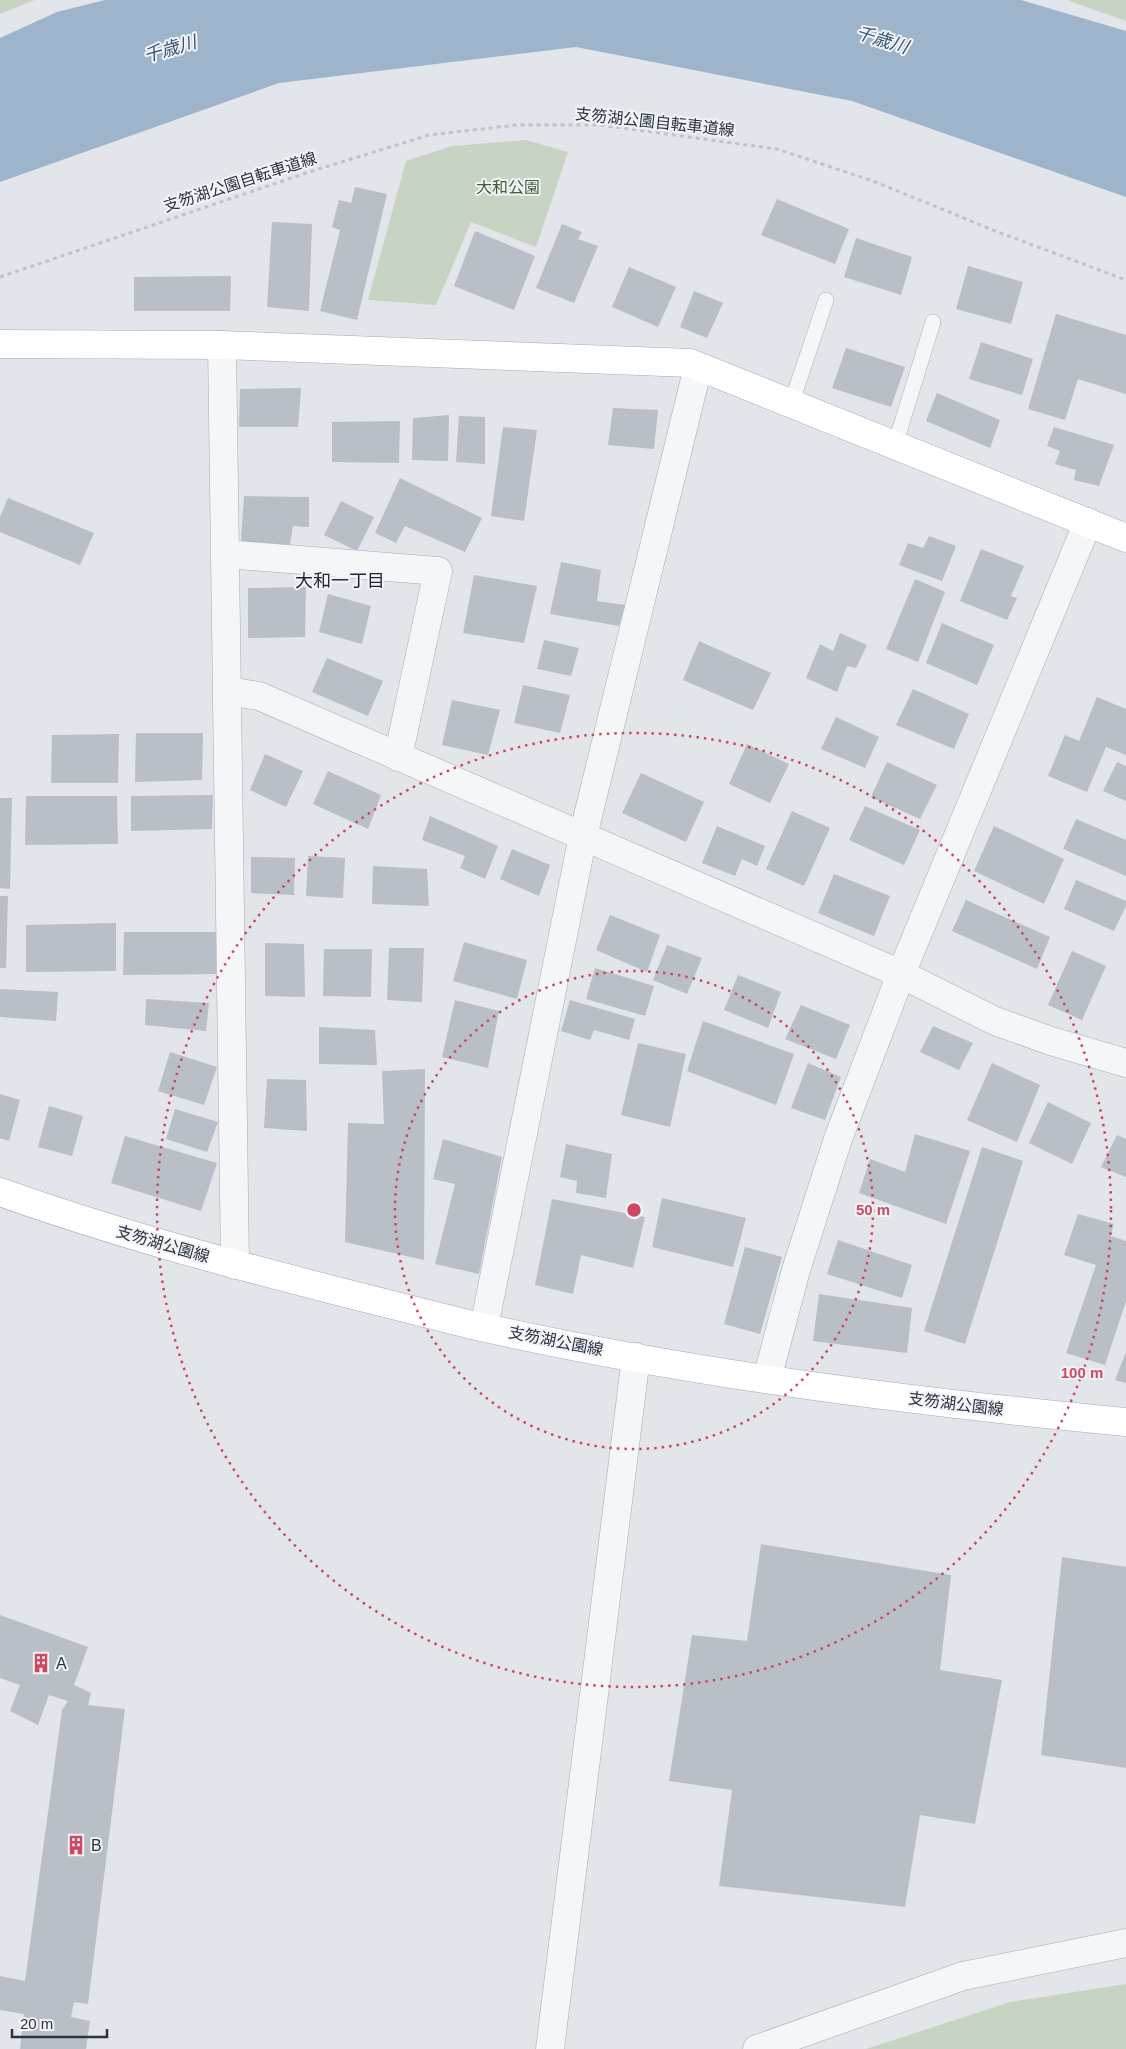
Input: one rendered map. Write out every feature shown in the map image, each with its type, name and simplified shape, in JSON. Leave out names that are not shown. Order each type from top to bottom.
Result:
[{"type":"street","points":[[0,344],[222,345],[680,363],[698,367],[1126,538]]},
{"type":"street","points":[[222,345],[236,1265]]},
{"type":"street","points":[[484,1327],[583,836],[698,367]]},
{"type":"street","points":[[767,1379],[796,1270],[838,1139],[901,974],[1088,522]]},
{"type":"street","points":[[225,554],[438,571],[398,757]]},
{"type":"street","points":[[227,692],[259,696],[901,974],[996,1021],[1051,1041],[1126,1063]]},
{"type":"street","name":"支笏湖公園線","points":[[0,1192],[85,1222],[236,1265],[484,1327],[767,1379],[977,1407],[1126,1422]]},
{"type":"street","points":[[550,2049],[636,1356]]},
{"type":"street","points":[[757,2049],[963,1976],[1126,1943]]},
{"type":"lane","points":[[791,404],[826,300]]},
{"type":"lane","points":[[895,445],[933,322]]},
{"type":"path","name":"支笏湖公園自転車道線","points":[[0,277],[299,175],[420,138],[517,125],[600,126],[777,149],[873,181],[998,232],[1126,280]]},
{"type":"green space","points":[[0,0],[35,0],[0,14]]},
{"type":"green space","points":[[1068,0],[1126,0],[1126,21],[1072,2]]},
{"type":"green space","name":"大和公園","points":[[526,140],[568,152],[536,247],[471,222],[436,305],[368,300],[406,161],[452,146]]},
{"type":"green space","points":[[1126,1984],[1126,2049],[866,2049],[1010,2002]]},
{"type":"water","name":"千歳川","points":[[105,0],[1021,0],[1126,31],[1126,197],[852,101],[576,47],[279,83],[0,182],[0,38],[57,12]]},
{"type":"building","points":[[355,187],[387,194],[357,320],[320,311],[340,230],[332,227],[339,200],[351,203]]},
{"type":"building","points":[[777,199],[849,229],[835,264],[761,235]]},
{"type":"building","points":[[272,222],[312,224],[309,311],[267,307]]},
{"type":"building","points":[[562,224],[582,232],[578,239],[598,246],[574,303],[536,288]]},
{"type":"building","points":[[475,231],[535,256],[514,310],[454,286]]},
{"type":"building","points":[[856,238],[912,257],[901,295],[844,277]]},
{"type":"building","points":[[968,266],[1023,282],[1011,324],[956,309]]},
{"type":"building","points":[[629,267],[676,287],[658,327],[612,307]]},
{"type":"building","points":[[231,276],[230,311],[134,311],[134,277]]},
{"type":"building","points":[[694,291],[723,303],[707,338],[680,327]]},
{"type":"building","points":[[1056,314],[1126,335],[1126,394],[1078,379],[1065,420],[1028,409]]},
{"type":"building","points":[[981,342],[1033,359],[1022,395],[969,379]]},
{"type":"building","points":[[846,348],[905,367],[891,407],[832,388]]},
{"type":"building","points":[[301,388],[298,427],[239,427],[240,389]]},
{"type":"building","points":[[937,393],[1000,420],[990,448],[926,421]]},
{"type":"building","points":[[613,408],[658,410],[654,449],[608,445]]},
{"type":"building","points":[[449,415],[448,461],[412,460],[413,418]]},
{"type":"building","points":[[459,416],[485,417],[485,464],[456,462]]},
{"type":"building","points":[[400,421],[399,463],[332,462],[332,422]]},
{"type":"building","points":[[503,427],[537,430],[524,521],[491,516]]},
{"type":"building","points":[[1054,427],[1114,445],[1099,486],[1074,480],[1076,470],[1055,464],[1060,451],[1047,446]]},
{"type":"building","points":[[400,478],[482,518],[465,552],[405,526],[396,543],[375,533]]},
{"type":"building","points":[[244,496],[309,497],[309,527],[293,526],[290,545],[241,541]]},
{"type":"building","points":[[8,498],[94,533],[80,565],[0,532],[0,517]]},
{"type":"building","points":[[341,501],[374,517],[357,551],[324,535]]},
{"type":"building","points":[[929,536],[956,546],[942,581],[899,565],[908,543],[923,548]]},
{"type":"building","points":[[981,549],[1024,566],[1011,596],[1017,598],[1007,620],[960,601]]},
{"type":"building","points":[[561,562],[601,570],[597,601],[625,605],[619,626],[550,614]]},
{"type":"building","points":[[474,575],[537,586],[524,643],[463,633]]},
{"type":"building","points":[[915,579],[945,592],[918,662],[886,649]]},
{"type":"building","points":[[306,587],[305,637],[248,638],[248,588]]},
{"type":"building","points":[[328,594],[371,606],[362,644],[319,632]]},
{"type":"building","points":[[942,623],[994,645],[977,685],[926,663]]},
{"type":"building","points":[[840,633],[867,645],[856,668],[847,666],[837,692],[806,678],[820,644],[833,651]]},
{"type":"building","points":[[544,640],[579,648],[571,676],[537,669]]},
{"type":"building","points":[[699,641],[771,673],[753,710],[683,680]]},
{"type":"building","points":[[327,658],[383,681],[368,716],[312,692]]},
{"type":"building","points":[[523,685],[570,695],[560,733],[514,723]]},
{"type":"building","points":[[913,689],[969,714],[954,749],[896,725]]},
{"type":"building","points":[[1097,697],[1126,709],[1126,755],[1106,747],[1087,792],[1048,776],[1065,735],[1079,741]]},
{"type":"building","points":[[452,700],[500,710],[488,755],[442,745]]},
{"type":"building","points":[[836,717],[879,737],[865,768],[821,749]]},
{"type":"building","points":[[136,733],[203,733],[202,780],[135,782]]},
{"type":"building","points":[[119,734],[118,783],[51,783],[52,735]]},
{"type":"building","points":[[747,744],[789,764],[770,803],[729,784]]},
{"type":"building","points":[[265,754],[303,771],[286,807],[250,790]]},
{"type":"building","points":[[887,762],[937,785],[920,819],[871,797]]},
{"type":"building","points":[[1117,762],[1126,766],[1126,801],[1103,791]]},
{"type":"building","points":[[328,771],[381,795],[368,829],[313,804]]},
{"type":"building","points":[[641,773],[704,802],[686,842],[622,813]]},
{"type":"building","points":[[213,795],[212,829],[131,831],[131,796]]},
{"type":"building","points":[[26,796],[117,796],[118,844],[25,845]]},
{"type":"building","points":[[0,798],[12,798],[10,889],[0,888]]},
{"type":"building","points":[[865,806],[920,830],[904,865],[849,840]]},
{"type":"building","points":[[792,811],[830,828],[804,886],[766,869]]},
{"type":"building","points":[[430,816],[498,846],[485,879],[460,868],[465,856],[422,840]]},
{"type":"building","points":[[1076,819],[1126,840],[1126,876],[1063,849]]},
{"type":"building","points":[[717,826],[765,846],[757,866],[742,859],[735,876],[702,863]]},
{"type":"building","points":[[994,826],[1064,859],[1044,904],[974,871]]},
{"type":"building","points":[[512,849],[550,865],[539,896],[500,879]]},
{"type":"building","points":[[308,856],[345,858],[343,898],[306,896]]},
{"type":"building","points":[[251,857],[295,858],[294,895],[251,893]]},
{"type":"building","points":[[373,866],[427,869],[429,906],[372,904]]},
{"type":"building","points":[[834,874],[890,896],[874,936],[818,913]]},
{"type":"building","points":[[1076,880],[1126,901],[1126,906],[1114,931],[1064,909]]},
{"type":"building","points":[[0,896],[8,896],[6,968],[0,968]]},
{"type":"building","points":[[966,900],[1050,937],[1037,969],[952,931]]},
{"type":"building","points":[[610,915],[660,935],[647,972],[596,950]]},
{"type":"building","points":[[116,923],[116,971],[26,972],[26,925]]},
{"type":"building","points":[[124,932],[217,932],[216,974],[123,975]]},
{"type":"building","points":[[464,942],[527,960],[517,999],[453,981]]},
{"type":"building","points":[[265,943],[304,944],[305,997],[265,996]]},
{"type":"building","points":[[667,945],[702,958],[687,994],[653,980]]},
{"type":"building","points":[[389,948],[424,948],[422,1002],[387,1000]]},
{"type":"building","points":[[324,949],[372,949],[371,997],[323,996]]},
{"type":"building","points":[[1072,951],[1106,966],[1082,1020],[1048,1005]]},
{"type":"building","points":[[595,968],[654,986],[645,1016],[586,999]]},
{"type":"building","points":[[738,975],[781,992],[768,1028],[724,1010]]},
{"type":"building","points":[[0,989],[58,992],[56,1021],[0,1017]]},
{"type":"building","points":[[146,999],[209,1003],[206,1031],[145,1025]]},
{"type":"building","points":[[455,1000],[499,1011],[488,1068],[442,1057]]},
{"type":"building","points":[[570,1000],[635,1019],[629,1040],[594,1030],[590,1040],[561,1031]]},
{"type":"building","points":[[801,1005],[850,1025],[836,1059],[785,1039]]},
{"type":"building","points":[[703,1021],[794,1054],[776,1105],[687,1071]]},
{"type":"building","points":[[933,1026],[973,1043],[959,1070],[920,1052]]},
{"type":"building","points":[[319,1027],[375,1030],[377,1065],[319,1064]]},
{"type":"building","points":[[638,1043],[686,1054],[670,1127],[621,1115]]},
{"type":"building","points":[[170,1052],[217,1067],[204,1105],[158,1091]]},
{"type":"building","points":[[808,1063],[841,1077],[825,1120],[791,1108]]},
{"type":"building","points":[[992,1063],[1040,1085],[1017,1142],[967,1120]]},
{"type":"building","points":[[425,1069],[424,1260],[345,1242],[348,1123],[384,1124],[382,1071]]},
{"type":"building","points":[[267,1079],[306,1080],[307,1131],[264,1128]]},
{"type":"building","points":[[0,1094],[20,1100],[9,1141],[0,1138]]},
{"type":"building","points":[[1048,1102],[1091,1123],[1072,1164],[1029,1143]]},
{"type":"building","points":[[49,1106],[83,1116],[72,1156],[38,1147]]},
{"type":"building","points":[[175,1109],[218,1122],[207,1152],[166,1139]]},
{"type":"building","points":[[915,1134],[970,1151],[946,1224],[859,1193],[870,1159],[905,1172]]},
{"type":"building","points":[[1117,1135],[1126,1139],[1126,1177],[1101,1167]]},
{"type":"building","points":[[125,1136],[217,1163],[201,1211],[111,1183]]},
{"type":"building","points":[[443,1139],[502,1157],[479,1274],[435,1264],[455,1184],[433,1179]]},
{"type":"building","points":[[566,1144],[612,1154],[606,1198],[576,1193],[577,1181],[560,1177]]},
{"type":"building","points":[[982,1147],[1023,1161],[965,1344],[924,1331]]},
{"type":"building","points":[[662,1198],[746,1218],[733,1267],[652,1247]]},
{"type":"building","points":[[552,1199],[645,1217],[633,1268],[581,1255],[573,1294],[535,1285]]},
{"type":"building","points":[[1078,1214],[1114,1224],[1110,1236],[1126,1241],[1126,1301],[1105,1365],[1066,1353],[1096,1265],[1064,1255]]},
{"type":"building","points":[[838,1240],[912,1265],[902,1298],[827,1274]]},
{"type":"building","points":[[745,1247],[782,1257],[760,1334],[724,1324]]},
{"type":"building","points":[[819,1294],[912,1308],[907,1353],[813,1341]]},
{"type":"building","points":[[1126,1352],[1126,1383],[1115,1380]]},
{"type":"building","points":[[761,1544],[951,1575],[940,1670],[1002,1680],[975,1824],[920,1815],[905,1907],[719,1886],[732,1790],[669,1781],[692,1635],[747,1641]]},
{"type":"building","points":[[1062,1557],[1126,1567],[1126,1768],[1041,1755]]},
{"type":"building","name":"B","points":[[0,1615],[88,1647],[74,1685],[91,1693],[88,1705],[125,1709],[88,2004],[74,2002],[71,2017],[90,2021],[86,2049],[20,2049],[24,2014],[0,2010],[0,1976],[25,1981],[62,1710],[68,1701],[49,1695],[38,1725],[10,1711],[20,1685],[0,1678]]},
{"type":"place","name":"A","points":[[41,1663]]},
{"type":"place","name":"B","points":[[76,1845]]},
{"type":"district","name":"大和一丁目","points":[[340,581]]}]
